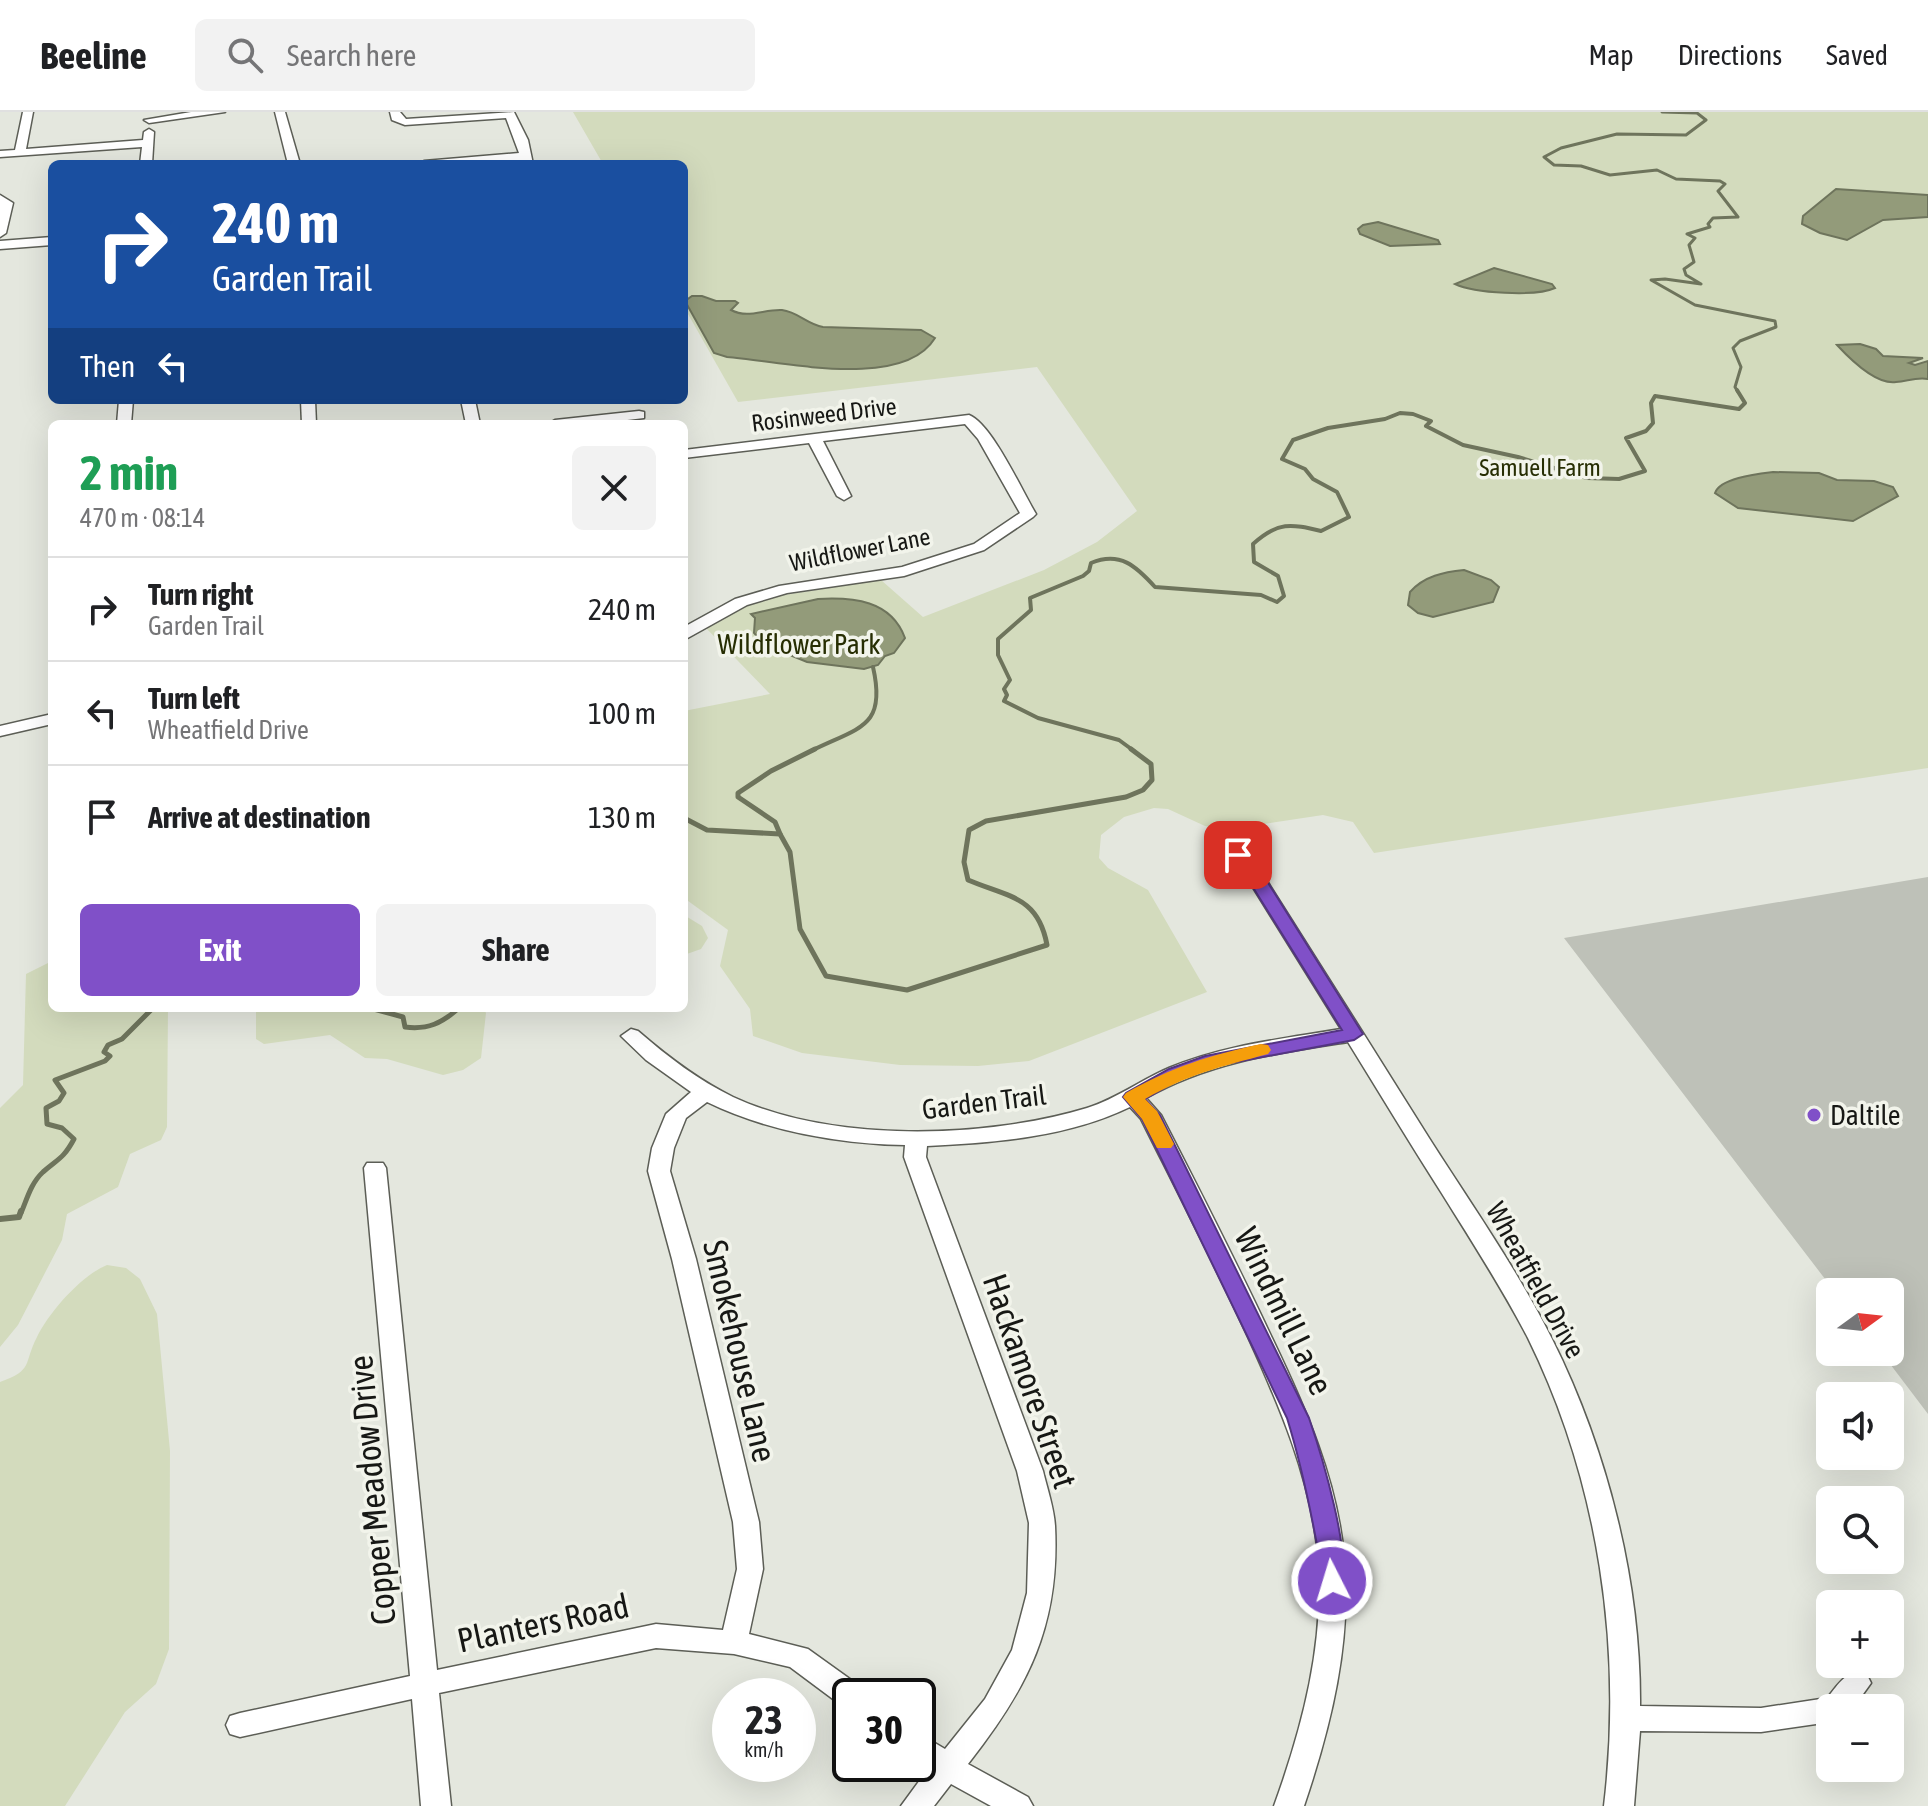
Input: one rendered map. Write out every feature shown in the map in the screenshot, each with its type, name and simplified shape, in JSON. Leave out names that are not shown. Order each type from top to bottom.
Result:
[{"type":"street","points":[[20,153],[28,112]]},
{"type":"street","points":[[146,160],[150,116],[220,112]]},
{"type":"street","points":[[280,112],[282,128],[293,151],[294,160]]},
{"type":"street","points":[[395,112],[398,120],[412,122],[509,113],[522,140],[526,160]]},
{"type":"street","points":[[0,154],[148,143]]},
{"type":"street","points":[[0,233],[7,203],[2,198]]},
{"type":"street","points":[[0,245],[48,241]]},
{"type":"street","points":[[586,420],[639,413]]},
{"type":"street","name":"Rosinweed Drive","points":[[688,454],[969,419]]},
{"type":"street","name":"Wildflower Lane","points":[[688,632],[741,602],[785,589],[904,571],[979,547],[1028,514],[984,437],[969,419]]},
{"type":"street","points":[[814,438],[844,496]]},
{"type":"street","points":[[0,731],[48,720]]},
{"type":"street","name":"Wheatfield Drive","points":[[1222,851],[1238,855],[1246,862],[1354,1034],[1538,1337],[1581,1440],[1592,1468],[1623,1625],[1624,1779],[1619,1806]]},
{"type":"street","name":"Garden Trail","points":[[631,1036],[659,1061],[728,1103],[826,1131],[917,1139],[1033,1129],[1093,1113],[1133,1097],[1175,1074],[1212,1061],[1354,1034]]},
{"type":"street","name":"Smokehouse Lane","points":[[706,1092],[677,1114],[663,1148],[659,1171],[684,1259],[746,1522],[750,1569],[734,1642]]},
{"type":"street","name":"Windmill Lane","points":[[1133,1097],[1150,1115],[1235,1284],[1298,1418],[1313,1463],[1331,1555],[1331,1629],[1317,1718],[1289,1806]]},
{"type":"street","name":"Hackamore Street","points":[[916,1806],[995,1708],[1025,1652],[1040,1593],[1042,1523],[1030,1471],[915,1157],[917,1139]]},
{"type":"street","name":"Copper Meadow Drive","points":[[375,1168],[436,1806]]},
{"type":"street","name":"Planters Road","points":[[240,1725],[656,1636],[734,1642],[798,1657],[832,1682]]},
{"type":"street","points":[[1848,1694],[1857,1683]]},
{"type":"street","points":[[1625,1718],[1761,1720],[1816,1712]]},
{"type":"street","points":[[936,1759],[1018,1806]]},
{"type":"green space","name":"Samuell Farm","points":[[573,112],[1928,112],[1928,768],[1374,853],[1353,822],[1323,815],[1225,830],[1205,826],[1168,809],[1154,808],[1124,817],[1101,835],[1099,858],[1108,868],[1148,890],[1207,992],[1029,1061],[978,1066],[900,1065],[802,1053],[753,1036],[750,1009],[720,966],[728,930],[688,901],[688,710],[770,694],[705,627],[742,606],[770,597],[881,580],[923,617],[1044,570],[1097,542],[1137,511],[1037,367],[738,402],[688,314],[688,160],[601,160]]},
{"type":"green space","points":[[688,917],[702,926],[708,938],[701,949],[688,954]]},
{"type":"green space","points":[[48,963],[48,1012],[168,1012],[167,1127],[161,1140],[130,1154],[118,1187],[67,1214],[62,1240],[18,1325],[0,1347],[0,1108],[23,1085],[26,974]]},
{"type":"green space","points":[[256,1012],[486,1013],[481,1058],[463,1070],[443,1075],[387,1059],[365,1058],[330,1035],[264,1044],[256,1039]]},
{"type":"green space","points":[[107,1265],[126,1268],[140,1279],[157,1314],[170,1451],[169,1649],[156,1684],[125,1712],[65,1806],[0,1806],[0,1382],[23,1370],[42,1327],[67,1295]]},
{"type":"shaded area","points":[[1836,189],[1928,195],[1928,217],[1883,220],[1847,240],[1820,233],[1802,224],[1803,216]]},
{"type":"shaded area","points":[[1378,222],[1438,240],[1440,244],[1390,246],[1360,234],[1358,229],[1363,225]]},
{"type":"shaded area","points":[[1494,268],[1552,284],[1555,288],[1505,293],[1455,284]]},
{"type":"shaded area","points":[[702,296],[716,301],[735,301],[738,303],[731,310],[744,314],[782,310],[823,327],[921,330],[935,338],[919,354],[896,364],[869,368],[808,367],[727,357],[714,353],[688,306],[688,299]]},
{"type":"shaded area","points":[[1860,344],[1876,349],[1883,356],[1923,358],[1909,363],[1915,365],[1928,361],[1928,379],[1888,382],[1864,370],[1837,345]]},
{"type":"shaded area","points":[[1773,472],[1819,473],[1837,480],[1874,481],[1893,487],[1898,496],[1853,521],[1738,508],[1715,493],[1731,480]]},
{"type":"shaded area","points":[[1464,570],[1491,580],[1499,587],[1493,602],[1433,617],[1418,613],[1408,605],[1410,592],[1422,582]]},
{"type":"shaded area","points":[[818,599],[857,600],[881,608],[899,625],[905,638],[894,653],[885,656],[878,665],[864,669],[807,662],[765,645],[754,633],[755,618],[751,614]]},
{"type":"building","name":"Daltile","points":[[1928,877],[1928,1414],[1892,1366],[1904,1366],[1904,1278],[1824,1278],[1564,938]]},
{"type":"waterway","points":[[1662,112],[1697,113],[1706,120],[1686,135],[1617,134],[1561,148],[1544,157],[1554,165],[1581,166],[1610,175],[1657,170],[1676,179],[1720,181],[1725,184],[1718,191],[1738,217],[1713,218],[1708,224],[1710,227],[1687,234],[1695,238],[1689,245],[1694,262],[1684,269],[1686,275],[1701,284],[1651,280],[1695,305],[1775,321],[1776,327],[1740,341],[1733,348],[1741,367],[1735,387],[1738,392]]},
{"type":"waterway","points":[[1134,751],[1119,740],[1038,718],[1004,701],[1007,695],[1004,689],[1010,680],[998,655],[998,639],[1031,610],[1030,598],[1083,576],[1089,571],[1091,563],[1101,560],[1127,563],[1155,587],[1261,595],[1277,602],[1284,596],[1278,576],[1254,562],[1253,544],[1270,531],[1285,526],[1321,531],[1349,517],[1337,492],[1313,479],[1305,469],[1282,459],[1293,440],[1328,428],[1385,419],[1400,413],[1413,414],[1431,421],[1426,426],[1463,445],[1518,457],[1587,478],[1619,479],[1645,471],[1626,438],[1646,431],[1653,423],[1651,403],[1655,396],[1739,409],[1745,403],[1737,390]]},
{"type":"waterway","points":[[811,751],[855,730],[872,714],[876,702],[873,667]]},
{"type":"waterway","points":[[811,751],[815,749]]},
{"type":"waterway","points":[[780,834],[790,852],[800,929],[826,976],[907,990],[1047,945],[1043,929],[1029,907],[1008,895],[968,880],[964,862],[969,830],[986,821],[1126,797],[1143,790],[1152,780],[1151,764],[1131,749]]},
{"type":"waterway","points":[[780,834],[775,822],[738,797],[738,793],[771,771],[811,751]]},
{"type":"waterway","points":[[688,820],[707,830],[780,834]]},
{"type":"waterway","points":[[21,1213],[35,1181],[64,1154],[74,1139],[62,1128],[47,1124],[46,1108],[59,1101],[64,1093],[55,1080],[105,1061],[110,1056],[104,1052],[108,1045],[122,1039],[149,1012]]},
{"type":"waterway","points":[[385,1012],[403,1017],[405,1027],[413,1028],[434,1024],[454,1012]]},
{"type":"waterway","points":[[0,1219],[19,1217],[21,1211]]},
{"type":"slow traffic","points":[[1164,1144],[1150,1115],[1133,1097],[1175,1074],[1212,1061],[1261,1050]]},
{"type":"place","name":"Daltile","points":[[1814,1115]]},
{"type":"route","points":[[1238,855],[1246,862],[1354,1034],[1212,1061],[1175,1074],[1133,1097],[1150,1115],[1298,1418],[1313,1463],[1331,1555],[1332,1581]]},
{"type":"park label","name":"Wildflower Park","points":[[799,644]]}]
